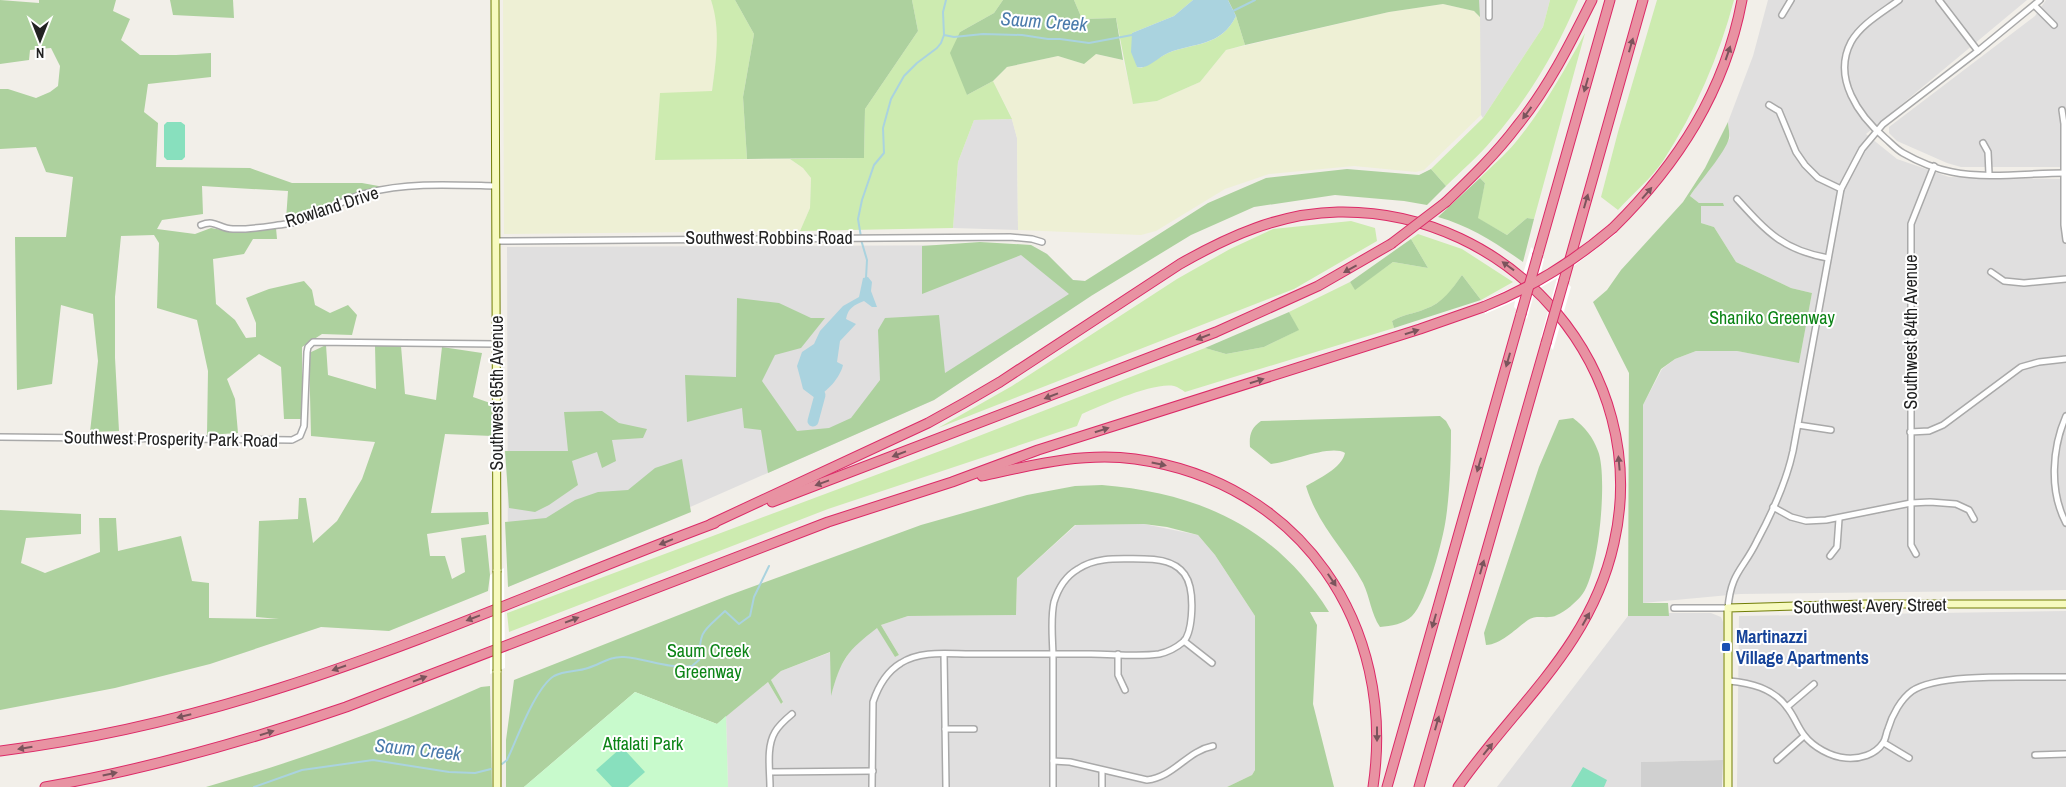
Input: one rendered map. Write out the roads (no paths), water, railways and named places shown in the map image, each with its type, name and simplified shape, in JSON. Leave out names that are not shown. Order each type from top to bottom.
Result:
[{"type":"highway","points":[[0,751],[136,727],[207,710],[282,688],[385,652],[711,524],[1223,329],[1318,286],[1392,244],[1446,202],[1484,165],[1518,125],[1552,76],[1592,0]]},
{"type":"highway","points":[[1387,787],[1610,0]]},
{"type":"highway","points":[[1419,787],[1643,0]]},
{"type":"highway","points":[[45,787],[182,758],[281,729],[403,685],[788,537],[952,482],[1038,450],[1420,329],[1483,307],[1518,292],[1551,274],[1583,252],[1612,228],[1656,182],[1672,162],[1699,118],[1723,67],[1737,24],[1742,0]]},
{"type":"highway","points":[[711,524],[928,423],[1000,382],[1180,264],[1244,232],[1288,218],[1337,212],[1387,215],[1434,227],[1480,248],[1514,271],[1543,296],[1568,327],[1589,360],[1603,393],[1615,434],[1620,474],[1615,540],[1605,578],[1587,618],[1546,679],[1458,787]]},
{"type":"highway","points":[[952,482],[1065,459],[1134,459],[1178,468],[1212,480],[1250,500],[1274,517],[1301,542],[1328,575],[1348,609],[1365,651],[1371,673],[1377,711],[1377,754],[1373,787]]},
{"type":"main road","name":"Southwest 65th Avenue","points":[[495,0],[497,787]]},
{"type":"main road","name":"Southwest Avery Street","points":[[1728,608],[1865,604],[2066,604]]},
{"type":"main road","points":[[1728,608],[1728,787]]},
{"type":"street","points":[[1489,0],[1489,17]]},
{"type":"street","points":[[1782,15],[1791,0]]},
{"type":"street","points":[[1899,0],[1857,32],[1850,44],[1846,57],[1845,73],[1854,103],[1863,117],[1901,152],[1934,166],[1958,173],[2065,173]]},
{"type":"street","points":[[1728,608],[1730,590],[1735,575],[1757,543],[1790,465],[1841,189],[1854,161],[1876,130],[2035,6],[2040,0]]},
{"type":"street","points":[[1943,1],[1978,51]]},
{"type":"street","points":[[2035,6],[2054,25]]},
{"type":"street","points":[[1769,105],[1780,111],[1796,152],[1805,165],[1818,178],[1841,189]]},
{"type":"street","points":[[2062,110],[2065,173],[2064,225],[2066,240]]},
{"type":"street","points":[[1983,142],[1988,152],[1989,174]]},
{"type":"street","name":"Southwest 84th Avenue","points":[[1916,554],[1911,545],[1911,224],[1934,166]]},
{"type":"street","name":"Rowland Drive","points":[[201,225],[208,222],[235,230],[294,223],[367,192],[399,187],[496,186]]},
{"type":"street","points":[[1737,199],[1761,226],[1781,242],[1808,254],[1828,258]]},
{"type":"street","name":"Southwest Robbins Road","points":[[496,241],[1010,237],[1032,238],[1042,242]]},
{"type":"street","points":[[1991,272],[2004,281],[2024,283],[2066,279]]},
{"type":"street","name":"Southwest Prosperity Park Road","points":[[0,437],[292,440],[300,436],[304,426],[306,352],[313,342],[496,344]]},
{"type":"street","points":[[1910,432],[1929,431],[1943,425],[2021,367],[2039,362],[2066,359]]},
{"type":"street","points":[[2066,416],[2055,448],[2055,464],[2058,504],[2066,523]]},
{"type":"street","points":[[1798,425],[1831,430]]},
{"type":"street","points":[[1773,507],[1791,517],[1806,521],[1838,518],[1911,503],[1956,504],[1969,510],[1974,519]]},
{"type":"street","points":[[1830,556],[1837,547],[1838,518]]},
{"type":"street","points":[[872,787],[873,702],[887,675],[900,663],[925,654],[944,654],[1053,654],[1158,654],[1175,648],[1184,641],[1191,622],[1191,594],[1188,580],[1181,569],[1171,562],[1159,559],[1102,560],[1078,569],[1061,587],[1054,604],[1053,613],[1053,654],[1053,787]]},
{"type":"street","name":"Southwest Avery Street","points":[[1674,608],[1728,608]]},
{"type":"street","points":[[1184,641],[1212,663]]},
{"type":"street","points":[[944,654],[946,787]]},
{"type":"street","points":[[1118,654],[1118,675],[1125,690]]},
{"type":"street","points":[[1729,681],[1754,684],[1766,689],[1787,707],[1804,736],[1829,754],[1844,758],[1860,758],[1872,753],[1884,743],[1888,726],[1899,706],[1911,692],[1925,684],[1956,679],[2066,677]]},
{"type":"street","points":[[1787,707],[1814,684]]},
{"type":"street","points":[[770,787],[772,739],[776,731],[792,714]]},
{"type":"street","points":[[945,728],[974,728]]},
{"type":"street","points":[[1777,760],[1804,736]]},
{"type":"street","points":[[1884,743],[1909,758]]},
{"type":"street","points":[[1053,761],[1070,762],[1140,780],[1155,779],[1168,774],[1199,749],[1213,746]]},
{"type":"street","points":[[2035,755],[2066,754]]},
{"type":"street","points":[[1102,770],[1102,787]]},
{"type":"street","points":[[770,772],[873,771]]},
{"type":"water","points":[[1193,0],[1228,0],[1236,16],[1230,26],[1215,38],[1168,53],[1145,67],[1137,67],[1131,52],[1132,33],[1174,16]]},
{"type":"water","points":[[868,277],[872,282],[871,291],[877,307],[872,307],[864,301],[850,310],[846,319],[856,324],[840,341],[837,362],[843,365],[839,375],[832,384],[815,398],[803,389],[797,366],[802,352],[814,344],[820,331],[843,306],[859,297],[863,278]]},
{"type":"waterway","name":"Saum Creek","points":[[866,278],[867,260],[858,219],[862,200],[874,165],[884,153],[883,128],[891,99],[904,76],[941,43],[944,35],[943,12],[946,0]]},
{"type":"waterway","name":"Saum Creek","points":[[1233,11],[1255,0]]},
{"type":"waterway","name":"Saum Creek","points":[[944,35],[954,37],[983,34],[1022,35],[1089,43],[1132,35]]},
{"type":"waterway","name":"Saum Creek","points":[[813,421],[820,395]]},
{"type":"waterway","name":"Saum Creek","points":[[502,764],[507,760],[533,702],[547,682],[554,676],[584,669],[619,657],[666,665],[692,666],[699,660],[700,642],[704,632],[725,611],[739,624],[750,616],[754,597],[769,566]]},
{"type":"waterway","name":"Saum Creek","points":[[254,787],[302,770],[373,760],[449,772],[475,773],[491,769]]},
{"type":"place","name":"Martinazzi Village Apartments","points":[[1726,647]]},
{"type":"park label","name":"Shaniko Greenway","points":[[1772,318]]},
{"type":"park label","name":"Saum Creek Greenway","points":[[708,661]]},
{"type":"park label","name":"Atfalati Park","points":[[643,744]]}]
